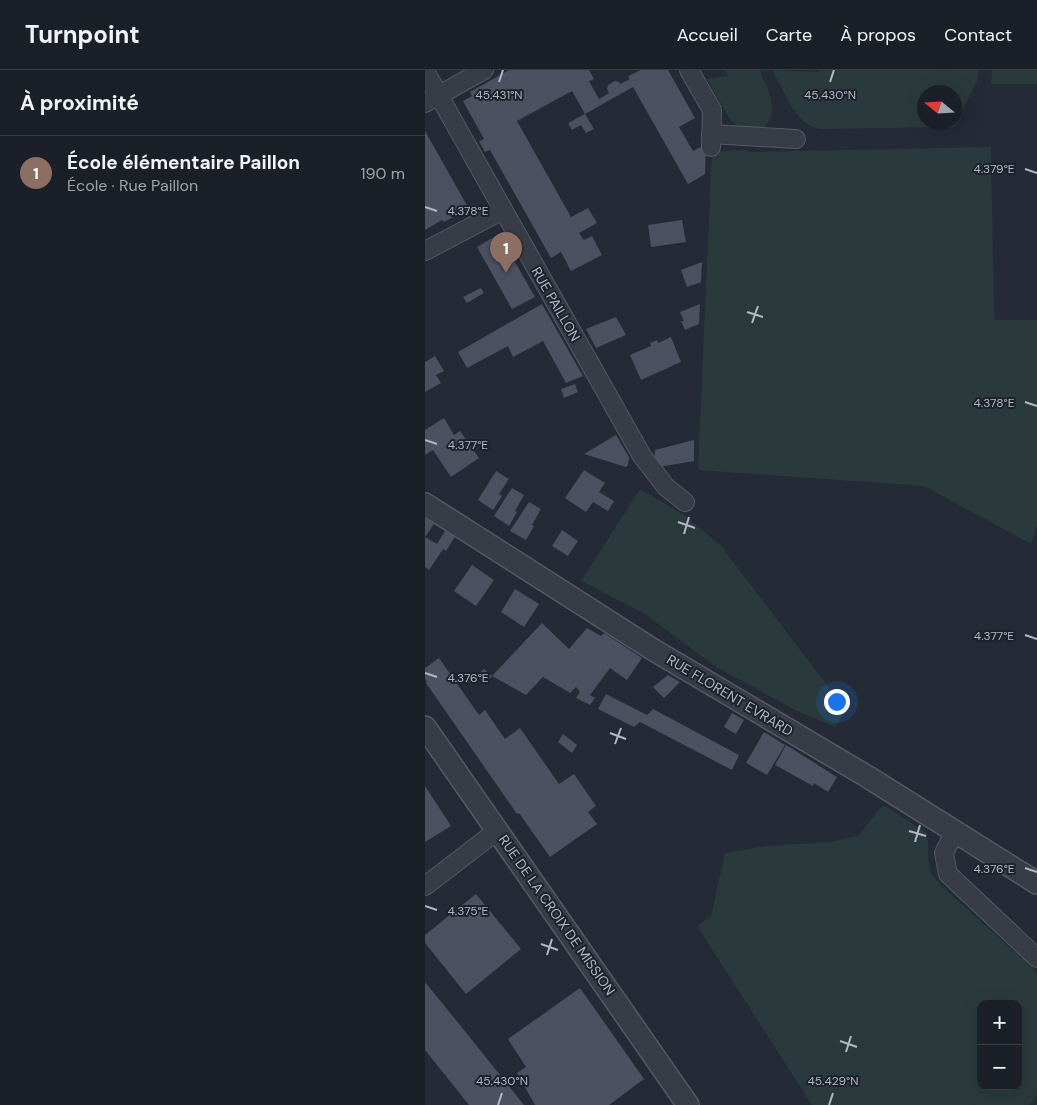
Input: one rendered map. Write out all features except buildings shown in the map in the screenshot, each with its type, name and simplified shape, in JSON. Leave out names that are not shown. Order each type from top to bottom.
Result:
[{"type":"street","points":[[432,100],[484,70]]},
{"type":"street","points":[[689,70],[712,110],[711,140],[796,138]]},
{"type":"street","name":"RUE PAILLON","points":[[425,71],[432,100],[503,210],[642,456],[666,487],[685,502]]},
{"type":"street","points":[[425,251],[503,210]]},
{"type":"street","name":"RUE FLORENT EVRARD","points":[[425,504],[652,649],[868,777],[1037,883]]},
{"type":"street","name":"RUE DE LA CROIX DE MISSION","points":[[425,726],[688,1105]]},
{"type":"street","points":[[425,886],[498,830]]},
{"type":"street","points":[[955,831],[944,853],[948,874],[1037,958]]},
{"type":"shaded area","points":[[725,70],[760,70],[772,107],[772,115],[763,128],[738,126],[729,118],[707,79],[728,76]]},
{"type":"shaded area","points":[[773,70],[818,72],[819,70],[979,70],[978,79],[962,111],[962,85],[917,85],[917,128],[820,129],[804,121],[787,99]]},
{"type":"shaded area","points":[[992,70],[1037,70],[1037,84],[991,84]]},
{"type":"shaded area","points":[[991,147],[994,320],[1037,320],[1037,525],[1031,544],[924,486],[698,470],[712,151],[747,150],[748,152]]},
{"type":"shaded area","points":[[640,489],[687,517],[721,546],[846,710],[835,727],[797,711],[716,667],[645,614],[581,581]]},
{"type":"shaded area","points":[[883,805],[926,832],[929,866],[933,876],[1037,972],[1037,1095],[1029,1105],[812,1105],[697,926],[711,916],[725,853],[767,846],[831,842],[859,835]]},
{"type":"place","name":"École élémentaire Paillon","points":[[506,273]]}]
